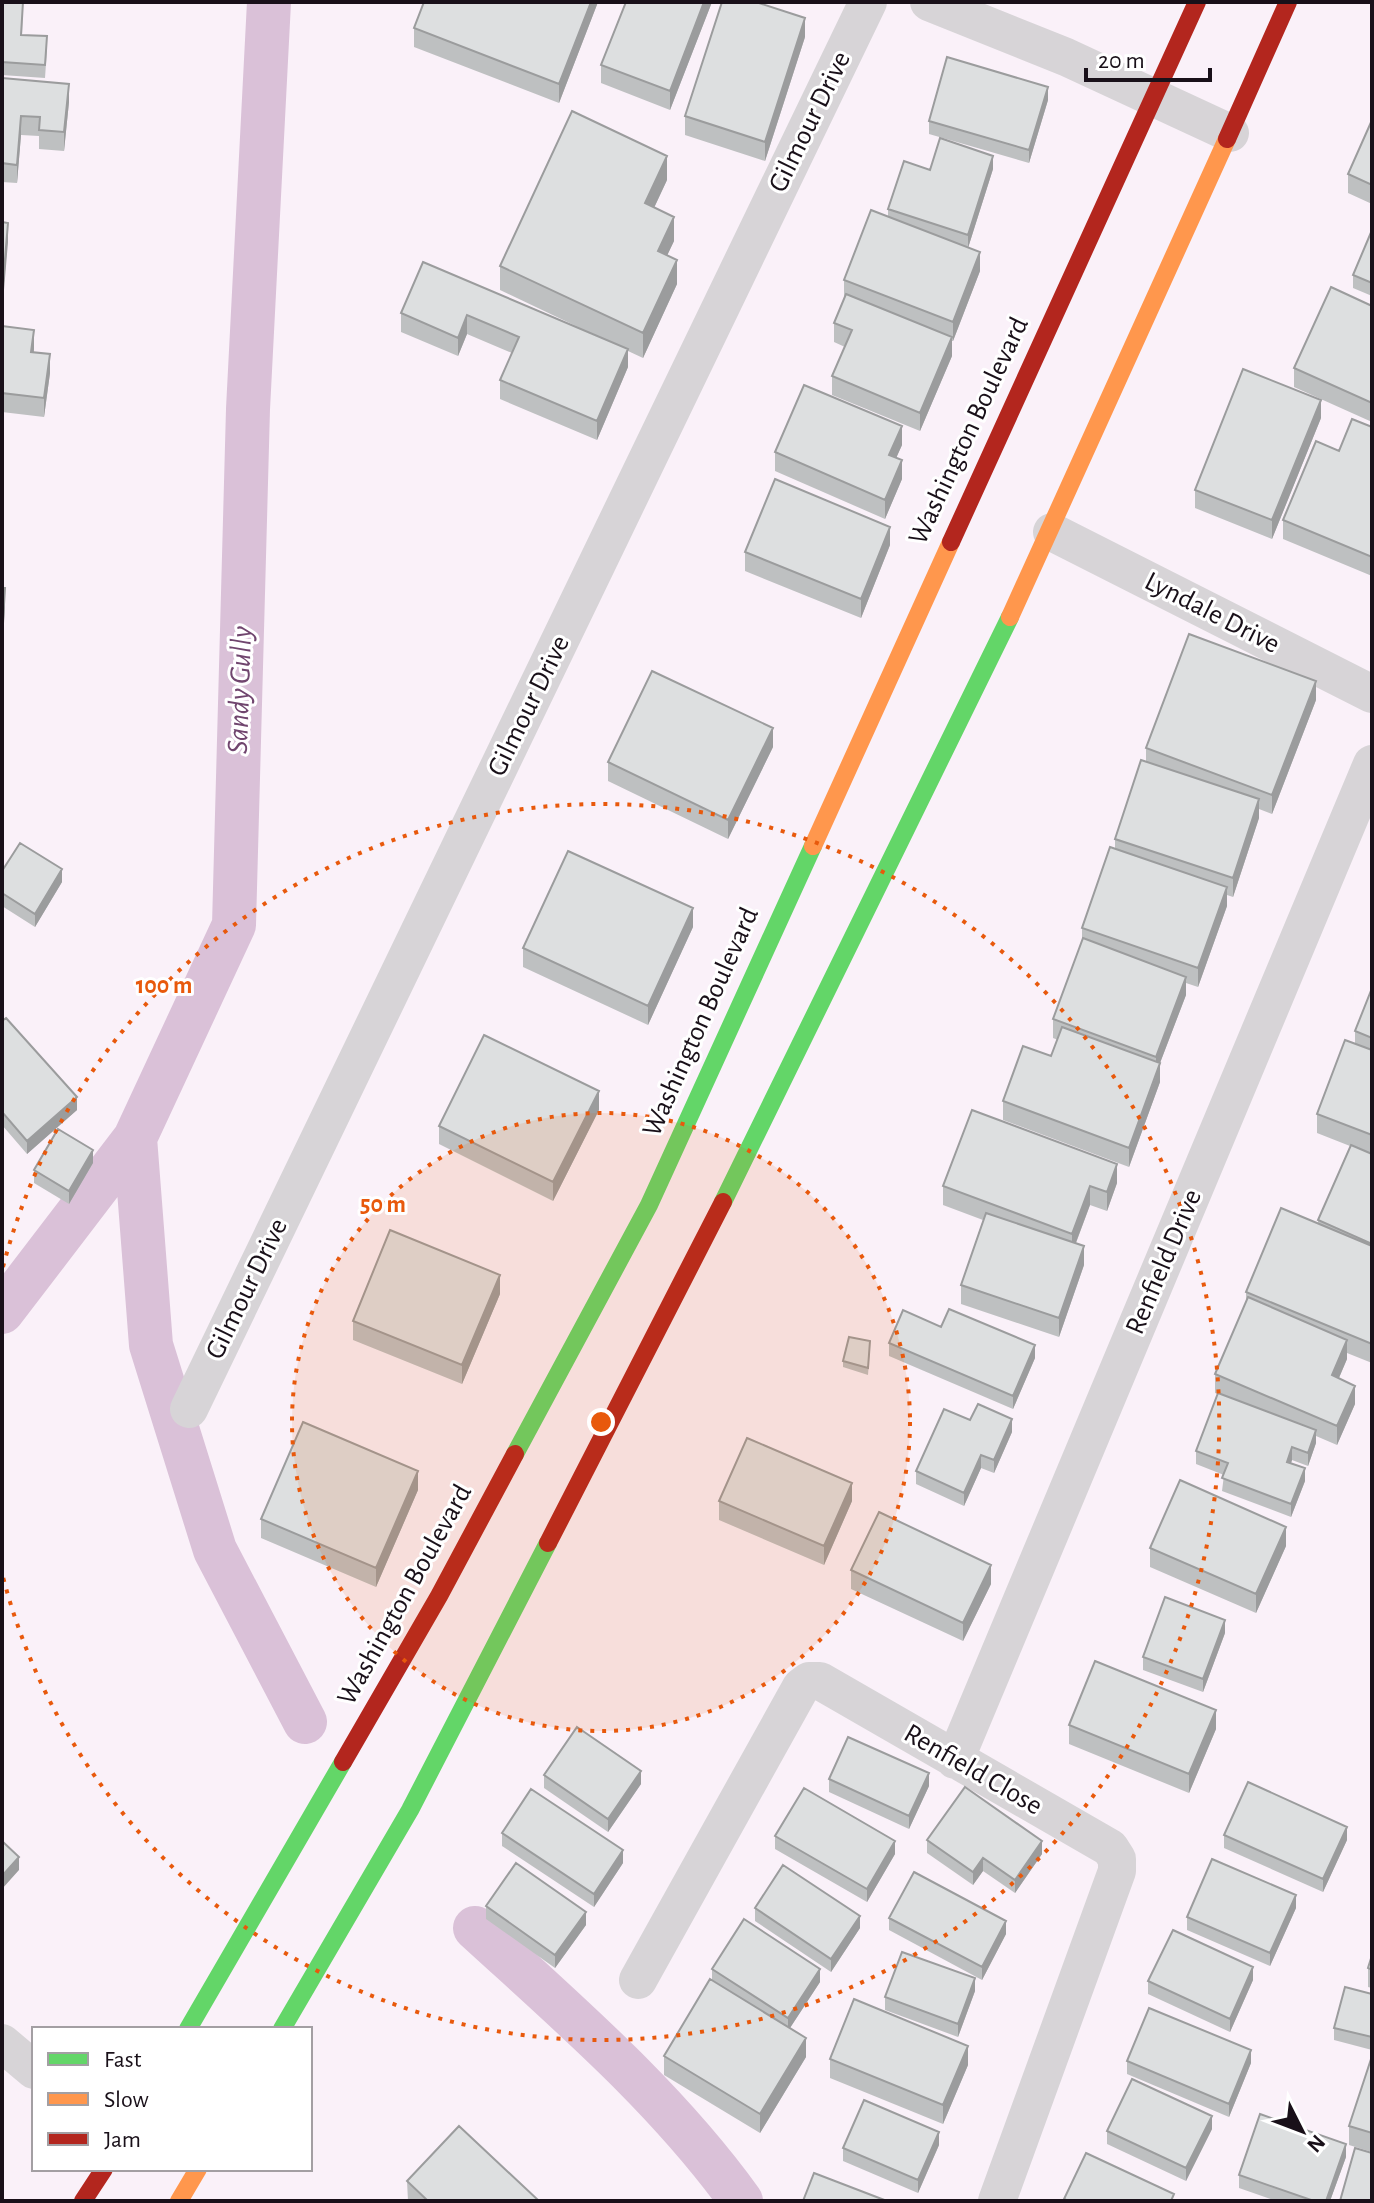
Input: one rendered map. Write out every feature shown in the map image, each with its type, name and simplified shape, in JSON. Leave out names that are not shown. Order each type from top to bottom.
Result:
[{"type":"highway","name":"Washington Boulevard","points":[[189,2027],[439,1596],[649,1205],[1011,404],[1197,2]]},
{"type":"highway","points":[[283,2027],[410,1810],[758,1133],[1052,532],[1288,2]]},
{"type":"highway","points":[[83,2201],[103,2171]]},
{"type":"highway","points":[[179,2201],[197,2171]]},
{"type":"street","name":"Gilmour Drive","points":[[189,1409],[868,2]]},
{"type":"street","points":[[929,2],[1155,96],[1230,133]]},
{"type":"street","name":"Lyndale Drive","points":[[1052,532],[1372,694]]},
{"type":"street","name":"Renfield Drive","points":[[955,1760],[1372,764]]},
{"type":"street","name":"Renfield Close","points":[[638,1980],[801,1687],[809,1681],[820,1681],[1110,1848],[1117,1859],[1117,1871],[997,2201]]},
{"type":"street","points":[[2,2043],[32,2068]]},
{"type":"building","points":[[2,2],[23,2],[21,35],[47,36],[45,65],[2,62]]},
{"type":"building","points":[[424,2],[591,2],[559,84],[414,28]]},
{"type":"building","points":[[626,2],[704,2],[670,91],[601,65]]},
{"type":"building","points":[[722,2],[756,2],[805,18],[765,142],[685,116]]},
{"type":"building","points":[[947,57],[1048,87],[1029,150],[929,121]]},
{"type":"building","points":[[2,78],[69,84],[64,132],[39,130],[40,117],[21,116],[17,165],[2,163]]},
{"type":"building","points":[[572,111],[667,156],[645,203],[674,217],[658,251],[677,260],[643,333],[500,266]]},
{"type":"building","points":[[1372,120],[1372,185],[1348,174]]},
{"type":"building","points":[[940,138],[993,156],[968,235],[888,209],[904,161],[930,170]]},
{"type":"building","points":[[871,210],[980,252],[953,322],[844,280]]},
{"type":"building","points":[[2,222],[8,223],[3,283],[2,283]]},
{"type":"building","points":[[1372,230],[1372,283],[1353,275]]},
{"type":"building","points":[[423,262],[628,349],[597,421],[500,380],[519,337],[467,315],[458,338],[401,313]]},
{"type":"building","points":[[1331,287],[1372,306],[1372,403],[1294,368]]},
{"type":"building","points":[[846,294],[952,337],[920,413],[832,376],[852,330],[834,323]]},
{"type":"building","points":[[2,326],[34,330],[31,352],[50,354],[44,398],[2,393]]},
{"type":"building","points":[[1243,369],[1321,400],[1272,520],[1195,490]]},
{"type":"building","points":[[804,385],[902,426],[889,455],[902,460],[885,500],[775,452]]},
{"type":"building","points":[[1352,419],[1372,427],[1372,557],[1283,520],[1316,441],[1339,451]]},
{"type":"building","points":[[775,479],[890,527],[861,599],[745,552]]},
{"type":"building","points":[[2,588],[5,588],[2,637]]},
{"type":"building","points":[[1189,634],[1316,681],[1272,795],[1146,748]]},
{"type":"building","points":[[652,671],[773,728],[728,820],[608,762]]},
{"type":"building","points":[[1141,760],[1259,799],[1233,878],[1115,839]]},
{"type":"building","points":[[20,843],[62,869],[35,914],[2,893],[2,871]]},
{"type":"building","points":[[1110,847],[1227,887],[1198,968],[1082,928]]},
{"type":"building","points":[[568,851],[693,908],[648,1006],[523,948]]},
{"type":"building","points":[[1083,938],[1186,977],[1156,1057],[1053,1019]]},
{"type":"building","points":[[1372,988],[1372,1038],[1355,1031]]},
{"type":"building","points":[[6,1018],[77,1097],[27,1141],[2,1112],[2,1021]]},
{"type":"building","points":[[1062,1027],[1160,1063],[1129,1148],[1003,1101],[1023,1046],[1051,1056]]},
{"type":"building","points":[[484,1035],[599,1091],[553,1182],[439,1126]]},
{"type":"building","points":[[1345,1040],[1372,1050],[1372,1135],[1317,1114]]},
{"type":"building","points":[[972,1110],[1117,1164],[1107,1192],[1090,1186],[1072,1234],[943,1186]]},
{"type":"building","points":[[58,1129],[93,1150],[69,1191],[34,1170]]},
{"type":"building","points":[[1351,1145],[1372,1154],[1372,1244],[1318,1220]]},
{"type":"building","points":[[1281,1208],[1372,1246],[1372,1344],[1246,1292]]},
{"type":"building","points":[[986,1213],[1084,1246],[1059,1318],[961,1285]]},
{"type":"building","points":[[390,1230],[500,1275],[462,1365],[353,1321]]},
{"type":"building","points":[[1248,1297],[1347,1340],[1332,1375],[1355,1386],[1337,1426],[1215,1374]]},
{"type":"building","points":[[949,1309],[1035,1345],[1013,1396],[889,1343],[903,1310],[941,1327]]},
{"type":"building","points":[[849,1337],[870,1341],[868,1368],[843,1361]]},
{"type":"building","points":[[1218,1393],[1316,1430],[1308,1453],[1292,1447],[1287,1462],[1305,1468],[1291,1504],[1222,1478],[1228,1463],[1196,1451]]},
{"type":"building","points":[[978,1404],[1012,1419],[994,1460],[981,1455],[964,1493],[916,1471],[944,1409],[970,1420]]},
{"type":"building","points":[[303,1422],[418,1471],[376,1568],[261,1519]]},
{"type":"building","points":[[747,1438],[852,1483],[824,1546],[719,1501]]},
{"type":"building","points":[[1180,1480],[1286,1527],[1256,1594],[1150,1548]]},
{"type":"building","points":[[879,1512],[991,1565],[963,1623],[851,1570]]},
{"type":"building","points":[[1165,1597],[1225,1620],[1203,1679],[1143,1657]]},
{"type":"building","points":[[1095,1661],[1216,1710],[1189,1774],[1069,1725]]},
{"type":"building","points":[[577,1727],[641,1771],[608,1819],[544,1775]]},
{"type":"building","points":[[848,1737],[929,1773],[909,1816],[829,1779]]},
{"type":"building","points":[[1248,1782],[1347,1827],[1323,1879],[1224,1835]]},
{"type":"building","points":[[965,1787],[1042,1841],[1015,1880],[983,1858],[973,1872],[927,1840]]},
{"type":"building","points":[[804,1788],[895,1841],[867,1889],[775,1836]]},
{"type":"building","points":[[531,1789],[623,1850],[594,1894],[502,1833]]},
{"type":"building","points":[[2,1841],[19,1857],[2,1876]]},
{"type":"building","points":[[1212,1859],[1296,1895],[1270,1953],[1187,1917]]},
{"type":"building","points":[[516,1863],[586,1912],[555,1955],[486,1906]]},
{"type":"building","points":[[783,1865],[860,1916],[831,1959],[755,1908]]},
{"type":"building","points":[[914,1872],[1006,1921],[982,1967],[889,1918]]},
{"type":"building","points":[[744,1919],[820,1969],[788,2018],[712,1969]]},
{"type":"building","points":[[1173,1930],[1253,1967],[1230,2019],[1148,1981]]},
{"type":"building","points":[[902,1952],[975,1978],[958,2024],[885,1997]]},
{"type":"building","points":[[710,1979],[806,2038],[760,2114],[664,2056]]},
{"type":"building","points":[[1345,1987],[1372,1994],[1372,2037],[1334,2028]]},
{"type":"building","points":[[854,1999],[968,2046],[943,2105],[830,2059]]},
{"type":"building","points":[[1149,2008],[1251,2050],[1229,2104],[1127,2061]]},
{"type":"building","points":[[1372,2056],[1372,2133],[1349,2126]]},
{"type":"building","points":[[1132,2079],[1212,2116],[1186,2168],[1107,2131]]},
{"type":"building","points":[[864,2100],[939,2132],[918,2180],[843,2148]]},
{"type":"building","points":[[1260,2114],[1346,2144],[1326,2201],[1314,2201],[1239,2175]]},
{"type":"building","points":[[459,2126],[538,2200],[428,2201],[407,2181]]},
{"type":"building","points":[[1355,2148],[1372,2153],[1372,2201],[1340,2201]]},
{"type":"building","points":[[1086,2153],[1174,2194],[1171,2201],[1064,2199]]},
{"type":"building","points":[[814,2173],[887,2201],[803,2201]]},
{"type":"waterway","name":"Sandy Gully","points":[[2,1312],[135,1138],[234,925],[248,409],[269,2]]},
{"type":"waterway","points":[[135,1138],[151,1345],[215,1550],[305,1722]]},
{"type":"waterway","points":[[475,1928],[649,2092],[741,2201]]},
{"type":"traffic: fast","points":[[723,1202],[1010,617]]},
{"type":"traffic: fast","points":[[515,1454],[649,1205],[813,846]]},
{"type":"traffic: fast","points":[[283,2027],[410,1810],[548,1543]]},
{"type":"traffic: fast","points":[[189,2027],[343,1762]]},
{"type":"traffic: slow","points":[[1010,617],[1227,139]]},
{"type":"traffic: slow","points":[[813,846],[951,542]]},
{"type":"traffic: slow","points":[[179,2201],[197,2171]]},
{"type":"traffic: jam","points":[[951,542],[1197,2]]},
{"type":"traffic: jam","points":[[1227,139],[1288,2]]},
{"type":"traffic: jam","points":[[548,1543],[723,1202]]},
{"type":"traffic: jam","points":[[343,1762],[439,1596],[515,1454]]},
{"type":"traffic: jam","points":[[83,2201],[103,2171]]}]
